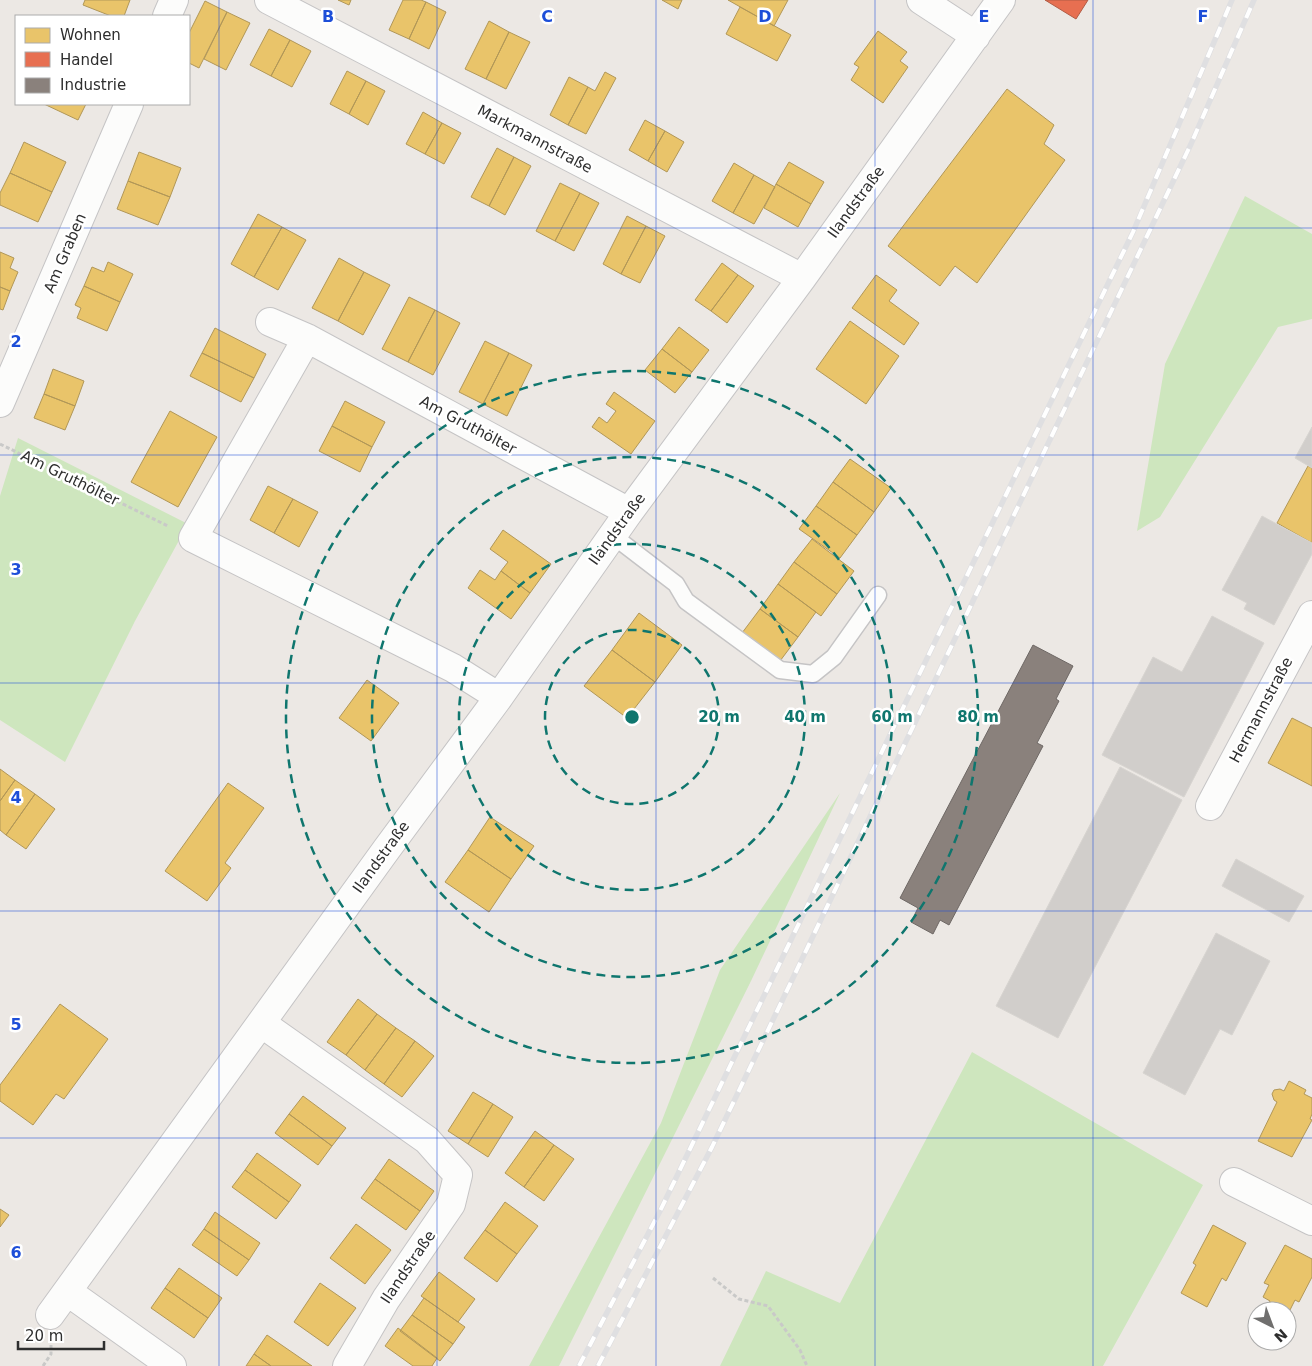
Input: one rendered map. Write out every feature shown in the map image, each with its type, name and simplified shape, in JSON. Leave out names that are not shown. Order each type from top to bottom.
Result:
[{"type":"street","points":[[167,15],[174,0]]},
{"type":"street","name":"Markmannstraße","points":[[269,0],[802,278]]},
{"type":"street","points":[[920,0],[976,36]]},
{"type":"street","name":"Ilandstraße","points":[[50,1315],[499,697],[612,535],[802,278],[1000,0]]},
{"type":"street","name":"Am Graben","points":[[0,403],[129,105]]},
{"type":"street","name":"Am Gruthölter","points":[[270,322],[307,338],[629,512]]},
{"type":"street","points":[[307,338],[193,538],[453,668],[499,697]]},
{"type":"street","name":"Hermannstraße","points":[[1210,806],[1312,615]]},
{"type":"street","name":"Ilandstraße","points":[[260,1024],[427,1140],[458,1175],[451,1204],[386,1299],[347,1366]]},
{"type":"street","points":[[1234,1182],[1312,1221]]},
{"type":"street","points":[[68,1292],[172,1366]]},
{"type":"lane","points":[[612,535],[676,584],[686,601],[780,670],[812,674],[834,657],[878,595]]},
{"type":"path","name":"Am Gruthölter","points":[[0,444],[193,538]]},
{"type":"path","points":[[713,1278],[739,1299],[768,1306],[800,1350],[807,1366]]},
{"type":"green space","points":[[1245,196],[1312,234],[1312,319],[1278,327],[1160,517],[1137,531],[1165,364]]},
{"type":"green space","points":[[18,438],[188,524],[135,621],[65,762],[0,720],[0,496]]},
{"type":"green space","points":[[840,793],[751,981],[559,1366],[529,1366],[661,1123],[720,970]]},
{"type":"green space","points":[[972,1052],[1203,1185],[1103,1366],[720,1366],[766,1271],[840,1303]]},
{"type":"building: Wohnen","points":[[85,0],[130,0],[124,15],[108,15],[83,5]]},
{"type":"building: Wohnen","points":[[338,0],[351,0],[349,5]]},
{"type":"building: Wohnen","points":[[403,0],[421,0],[426,2],[409,39],[389,30]]},
{"type":"building: Wohnen","points":[[662,0],[682,0],[678,9]]},
{"type":"building: Wohnen","points":[[728,0],[788,0],[774,26]]},
{"type":"building: Wohnen","points":[[205,1],[227,12],[199,68],[190,64],[190,31]]},
{"type":"building: Wohnen","points":[[426,2],[446,12],[429,49],[409,39]]},
{"type":"building: Wohnen","points":[[740,7],[791,35],[777,61],[726,34]]},
{"type":"building: Wohnen","points":[[227,12],[250,23],[226,70],[204,59]]},
{"type":"building: Wohnen","points":[[489,21],[509,32],[486,79],[465,69]]},
{"type":"building: Wohnen","points":[[269,29],[290,40],[271,76],[250,65]]},
{"type":"building: Wohnen","points":[[878,31],[907,52],[900,61],[908,67],[883,103],[851,80],[859,67],[854,64]]},
{"type":"building: Wohnen","points":[[509,32],[530,42],[506,89],[486,79]]},
{"type":"building: Wohnen","points":[[290,40],[311,51],[292,87],[271,76]]},
{"type":"building: Wohnen","points":[[347,71],[366,81],[349,114],[330,104]]},
{"type":"building: Wohnen","points":[[605,72],[616,78],[586,134],[568,125],[588,87],[595,91]]},
{"type":"building: Wohnen","points":[[569,77],[588,87],[568,125],[550,115]]},
{"type":"building: Wohnen","points":[[366,81],[385,91],[368,125],[349,114]]},
{"type":"building: Wohnen","points":[[1007,89],[1054,125],[1044,144],[1065,160],[977,283],[955,266],[940,286],[888,246]]},
{"type":"building: Wohnen","points":[[46,105],[86,105],[78,120]]},
{"type":"building: Wohnen","points":[[423,112],[442,123],[425,154],[406,144]]},
{"type":"building: Wohnen","points":[[645,120],[665,131],[648,161],[629,150]]},
{"type":"building: Wohnen","points":[[442,123],[461,133],[444,164],[425,154]]},
{"type":"building: Wohnen","points":[[665,131],[684,142],[667,172],[648,161]]},
{"type":"building: Wohnen","points":[[24,142],[66,162],[52,192],[10,173]]},
{"type":"building: Wohnen","points":[[497,148],[514,157],[489,206],[471,197]]},
{"type":"building: Wohnen","points":[[139,152],[181,168],[170,197],[128,181]]},
{"type":"building: Wohnen","points":[[514,157],[531,166],[505,215],[489,206]]},
{"type":"building: Wohnen","points":[[789,162],[824,182],[811,204],[776,184]]},
{"type":"building: Wohnen","points":[[734,163],[754,175],[733,213],[712,201]]},
{"type":"building: Wohnen","points":[[10,173],[52,192],[38,222],[0,205],[0,193]]},
{"type":"building: Wohnen","points":[[754,175],[775,187],[754,224],[733,213]]},
{"type":"building: Wohnen","points":[[128,181],[170,197],[158,225],[117,209]]},
{"type":"building: Wohnen","points":[[560,183],[580,193],[555,241],[536,231]]},
{"type":"building: Wohnen","points":[[776,184],[811,204],[798,227],[764,208]]},
{"type":"building: Wohnen","points":[[580,193],[599,203],[574,251],[555,241]]},
{"type":"building: Wohnen","points":[[258,214],[282,227],[254,277],[231,264]]},
{"type":"building: Wohnen","points":[[627,216],[646,226],[621,274],[603,264]]},
{"type":"building: Wohnen","points":[[646,226],[665,236],[640,283],[621,274]]},
{"type":"building: Wohnen","points":[[282,227],[306,240],[278,290],[254,277]]},
{"type":"building: Wohnen","points":[[0,252],[14,258],[10,268],[18,272],[10,291],[0,287]]},
{"type":"building: Wohnen","points":[[339,258],[364,272],[338,321],[312,308]]},
{"type":"building: Wohnen","points":[[108,262],[133,274],[120,302],[84,286],[92,267],[104,272]]},
{"type":"building: Wohnen","points":[[722,263],[738,275],[711,311],[695,300]]},
{"type":"building: Wohnen","points":[[364,272],[390,285],[363,335],[338,321]]},
{"type":"building: Wohnen","points":[[738,275],[754,286],[727,323],[711,311]]},
{"type":"building: Wohnen","points":[[876,275],[897,290],[889,301],[919,323],[904,345],[852,308]]},
{"type":"building: Wohnen","points":[[84,286],[120,302],[107,331],[77,318],[81,308],[75,305]]},
{"type":"building: Wohnen","points":[[0,287],[10,291],[3,310],[0,309]]},
{"type":"building: Wohnen","points":[[409,297],[435,310],[408,362],[382,349]]},
{"type":"building: Wohnen","points":[[435,310],[460,323],[433,375],[408,362]]},
{"type":"building: Wohnen","points":[[850,321],[899,356],[866,404],[816,369]]},
{"type":"building: Wohnen","points":[[679,327],[709,350],[692,372],[662,349]]},
{"type":"building: Wohnen","points":[[215,328],[266,354],[254,378],[202,353]]},
{"type":"building: Wohnen","points":[[485,341],[509,353],[483,404],[459,392]]},
{"type":"building: Wohnen","points":[[662,349],[692,372],[675,393],[645,370]]},
{"type":"building: Wohnen","points":[[202,353],[254,378],[241,402],[190,376]]},
{"type":"building: Wohnen","points":[[509,353],[532,365],[507,416],[483,404]]},
{"type":"building: Wohnen","points":[[53,369],[84,381],[75,406],[44,394]]},
{"type":"building: Wohnen","points":[[614,392],[655,421],[631,454],[592,427],[599,417],[607,423],[616,411],[606,404]]},
{"type":"building: Wohnen","points":[[44,394],[75,406],[65,430],[34,418]]},
{"type":"building: Wohnen","points":[[345,401],[385,422],[372,447],[332,426]]},
{"type":"building: Wohnen","points":[[170,411],[217,437],[178,507],[131,482]]},
{"type":"building: Wohnen","points":[[332,426],[372,447],[360,472],[319,451]]},
{"type":"building: Wohnen","points":[[850,459],[891,488],[874,512],[833,482]]},
{"type":"building: Wohnen","points":[[1308,466],[1312,468],[1312,543],[1277,523]]},
{"type":"building: Wohnen","points":[[833,482],[874,512],[857,535],[816,506]]},
{"type":"building: Wohnen","points":[[268,486],[293,499],[274,533],[250,520]]},
{"type":"building: Wohnen","points":[[293,499],[318,512],[299,547],[274,533]]},
{"type":"building: Wohnen","points":[[816,506],[857,535],[840,558],[799,529]]},
{"type":"building: Wohnen","points":[[503,530],[551,564],[530,593],[501,571],[508,562],[490,549]]},
{"type":"building: Wohnen","points":[[812,539],[854,571],[837,594],[794,562]]},
{"type":"building: Wohnen","points":[[794,562],[837,594],[821,616],[778,584]]},
{"type":"building: Wohnen","points":[[480,570],[495,580],[501,571],[530,593],[511,619],[468,588]]},
{"type":"building: Wohnen","points":[[778,584],[816,612],[798,637],[760,609]]},
{"type":"building: Wohnen","points":[[760,609],[798,637],[780,661],[742,633]]},
{"type":"building: Wohnen","points":[[639,613],[682,645],[655,682],[612,650]]},
{"type":"building: Wohnen","points":[[612,650],[655,682],[627,718],[584,686]]},
{"type":"building: Wohnen","points":[[367,680],[399,703],[371,741],[339,718]]},
{"type":"building: Wohnen","points":[[1292,718],[1312,728],[1312,786],[1268,763]]},
{"type":"building: Wohnen","points":[[0,769],[15,780],[0,801]]},
{"type":"building: Wohnen","points":[[15,780],[35,794],[6,835],[0,830],[0,801]]},
{"type":"building: Wohnen","points":[[228,783],[264,808],[225,863],[231,868],[207,901],[165,871]]},
{"type":"building: Wohnen","points":[[35,794],[55,809],[26,849],[6,835]]},
{"type":"building: Wohnen","points":[[490,817],[534,846],[511,879],[468,850]]},
{"type":"building: Wohnen","points":[[468,850],[511,879],[489,912],[445,882]]},
{"type":"building: Wohnen","points":[[358,999],[377,1014],[346,1055],[327,1042]]},
{"type":"building: Wohnen","points":[[60,1004],[108,1039],[64,1099],[56,1094],[33,1125],[0,1101],[0,1085]]},
{"type":"building: Wohnen","points":[[377,1014],[396,1028],[365,1070],[346,1055]]},
{"type":"building: Wohnen","points":[[396,1028],[415,1041],[384,1084],[365,1070]]},
{"type":"building: Wohnen","points":[[415,1041],[434,1056],[402,1097],[384,1084]]},
{"type":"building: Wohnen","points":[[1289,1081],[1306,1090],[1304,1094],[1312,1098],[1312,1114],[1310,1119],[1312,1120],[1292,1157],[1258,1141],[1277,1102],[1272,1094],[1274,1090],[1280,1089],[1284,1091]]},
{"type":"building: Wohnen","points":[[473,1092],[493,1104],[468,1144],[448,1131]]},
{"type":"building: Wohnen","points":[[303,1096],[346,1128],[332,1146],[289,1114]]},
{"type":"building: Wohnen","points":[[493,1104],[513,1117],[488,1157],[468,1144]]},
{"type":"building: Wohnen","points":[[289,1114],[332,1146],[318,1165],[275,1133]]},
{"type":"building: Wohnen","points":[[535,1131],[554,1145],[524,1187],[505,1173]]},
{"type":"building: Wohnen","points":[[554,1145],[574,1159],[544,1201],[524,1187]]},
{"type":"building: Wohnen","points":[[257,1153],[301,1185],[289,1202],[245,1170]]},
{"type":"building: Wohnen","points":[[389,1159],[434,1191],[420,1211],[375,1179]]},
{"type":"building: Wohnen","points":[[245,1170],[289,1202],[276,1219],[232,1187]]},
{"type":"building: Wohnen","points":[[375,1179],[420,1211],[406,1230],[361,1198]]},
{"type":"building: Wohnen","points":[[505,1202],[538,1226],[517,1254],[485,1230]]},
{"type":"building: Wohnen","points":[[0,1209],[9,1215],[0,1227]]},
{"type":"building: Wohnen","points":[[215,1212],[260,1243],[249,1260],[204,1229]]},
{"type":"building: Wohnen","points":[[356,1224],[391,1250],[365,1284],[330,1258]]},
{"type":"building: Wohnen","points":[[1213,1225],[1246,1243],[1226,1281],[1222,1278],[1207,1307],[1181,1293],[1196,1265],[1193,1263]]},
{"type":"building: Wohnen","points":[[204,1229],[249,1260],[237,1276],[192,1245]]},
{"type":"building: Wohnen","points":[[485,1230],[517,1254],[497,1282],[464,1258]]},
{"type":"building: Wohnen","points":[[1285,1245],[1312,1259],[1312,1277],[1299,1302],[1295,1300],[1270,1301],[1263,1297],[1269,1285],[1264,1283]]},
{"type":"building: Wohnen","points":[[179,1268],[222,1298],[208,1318],[165,1288]]},
{"type":"building: Wohnen","points":[[439,1272],[475,1299],[458,1322],[421,1296]]},
{"type":"building: Wohnen","points":[[320,1283],[356,1308],[328,1346],[294,1322]]},
{"type":"building: Wohnen","points":[[165,1288],[208,1318],[194,1338],[151,1308]]},
{"type":"building: Wohnen","points":[[424,1298],[465,1327],[453,1344],[412,1315]]},
{"type":"building: Wohnen","points":[[412,1315],[453,1344],[440,1361],[400,1331]]},
{"type":"building: Wohnen","points":[[398,1328],[437,1358],[432,1366],[413,1366],[385,1346]]},
{"type":"building: Wohnen","points":[[267,1335],[312,1366],[271,1366],[254,1354]]},
{"type":"building: Wohnen","points":[[254,1354],[271,1366],[246,1366]]},
{"type":"building: Handel","points":[[1045,0],[1088,0],[1076,19]]},
{"type":"building: Industrie","points":[[1033,645],[1073,666],[1056,699],[1059,701],[1037,743],[1043,746],[949,925],[940,920],[933,934],[911,922],[918,908],[900,898]]},
{"type":"building: Sonstige","points":[[1312,427],[1312,468],[1295,458]]},
{"type":"building: Sonstige","points":[[1262,516],[1312,543],[1312,554],[1274,625],[1244,609],[1247,603],[1222,590]]},
{"type":"building: Sonstige","points":[[1212,616],[1264,643],[1184,797],[1102,755],[1153,657],[1182,672]]},
{"type":"building: Sonstige","points":[[1120,767],[1182,800],[1058,1038],[996,1006]]},
{"type":"building: Sonstige","points":[[1236,859],[1304,896],[1289,922],[1222,886]]},
{"type":"building: Sonstige","points":[[1216,933],[1270,961],[1232,1035],[1220,1029],[1185,1095],[1143,1073]]},
{"type":"railway","points":[[579,1366],[660,1211],[1133,232],[1232,0]]},
{"type":"railway","points":[[598,1366],[712,1147],[1191,144],[1254,0]]}]
